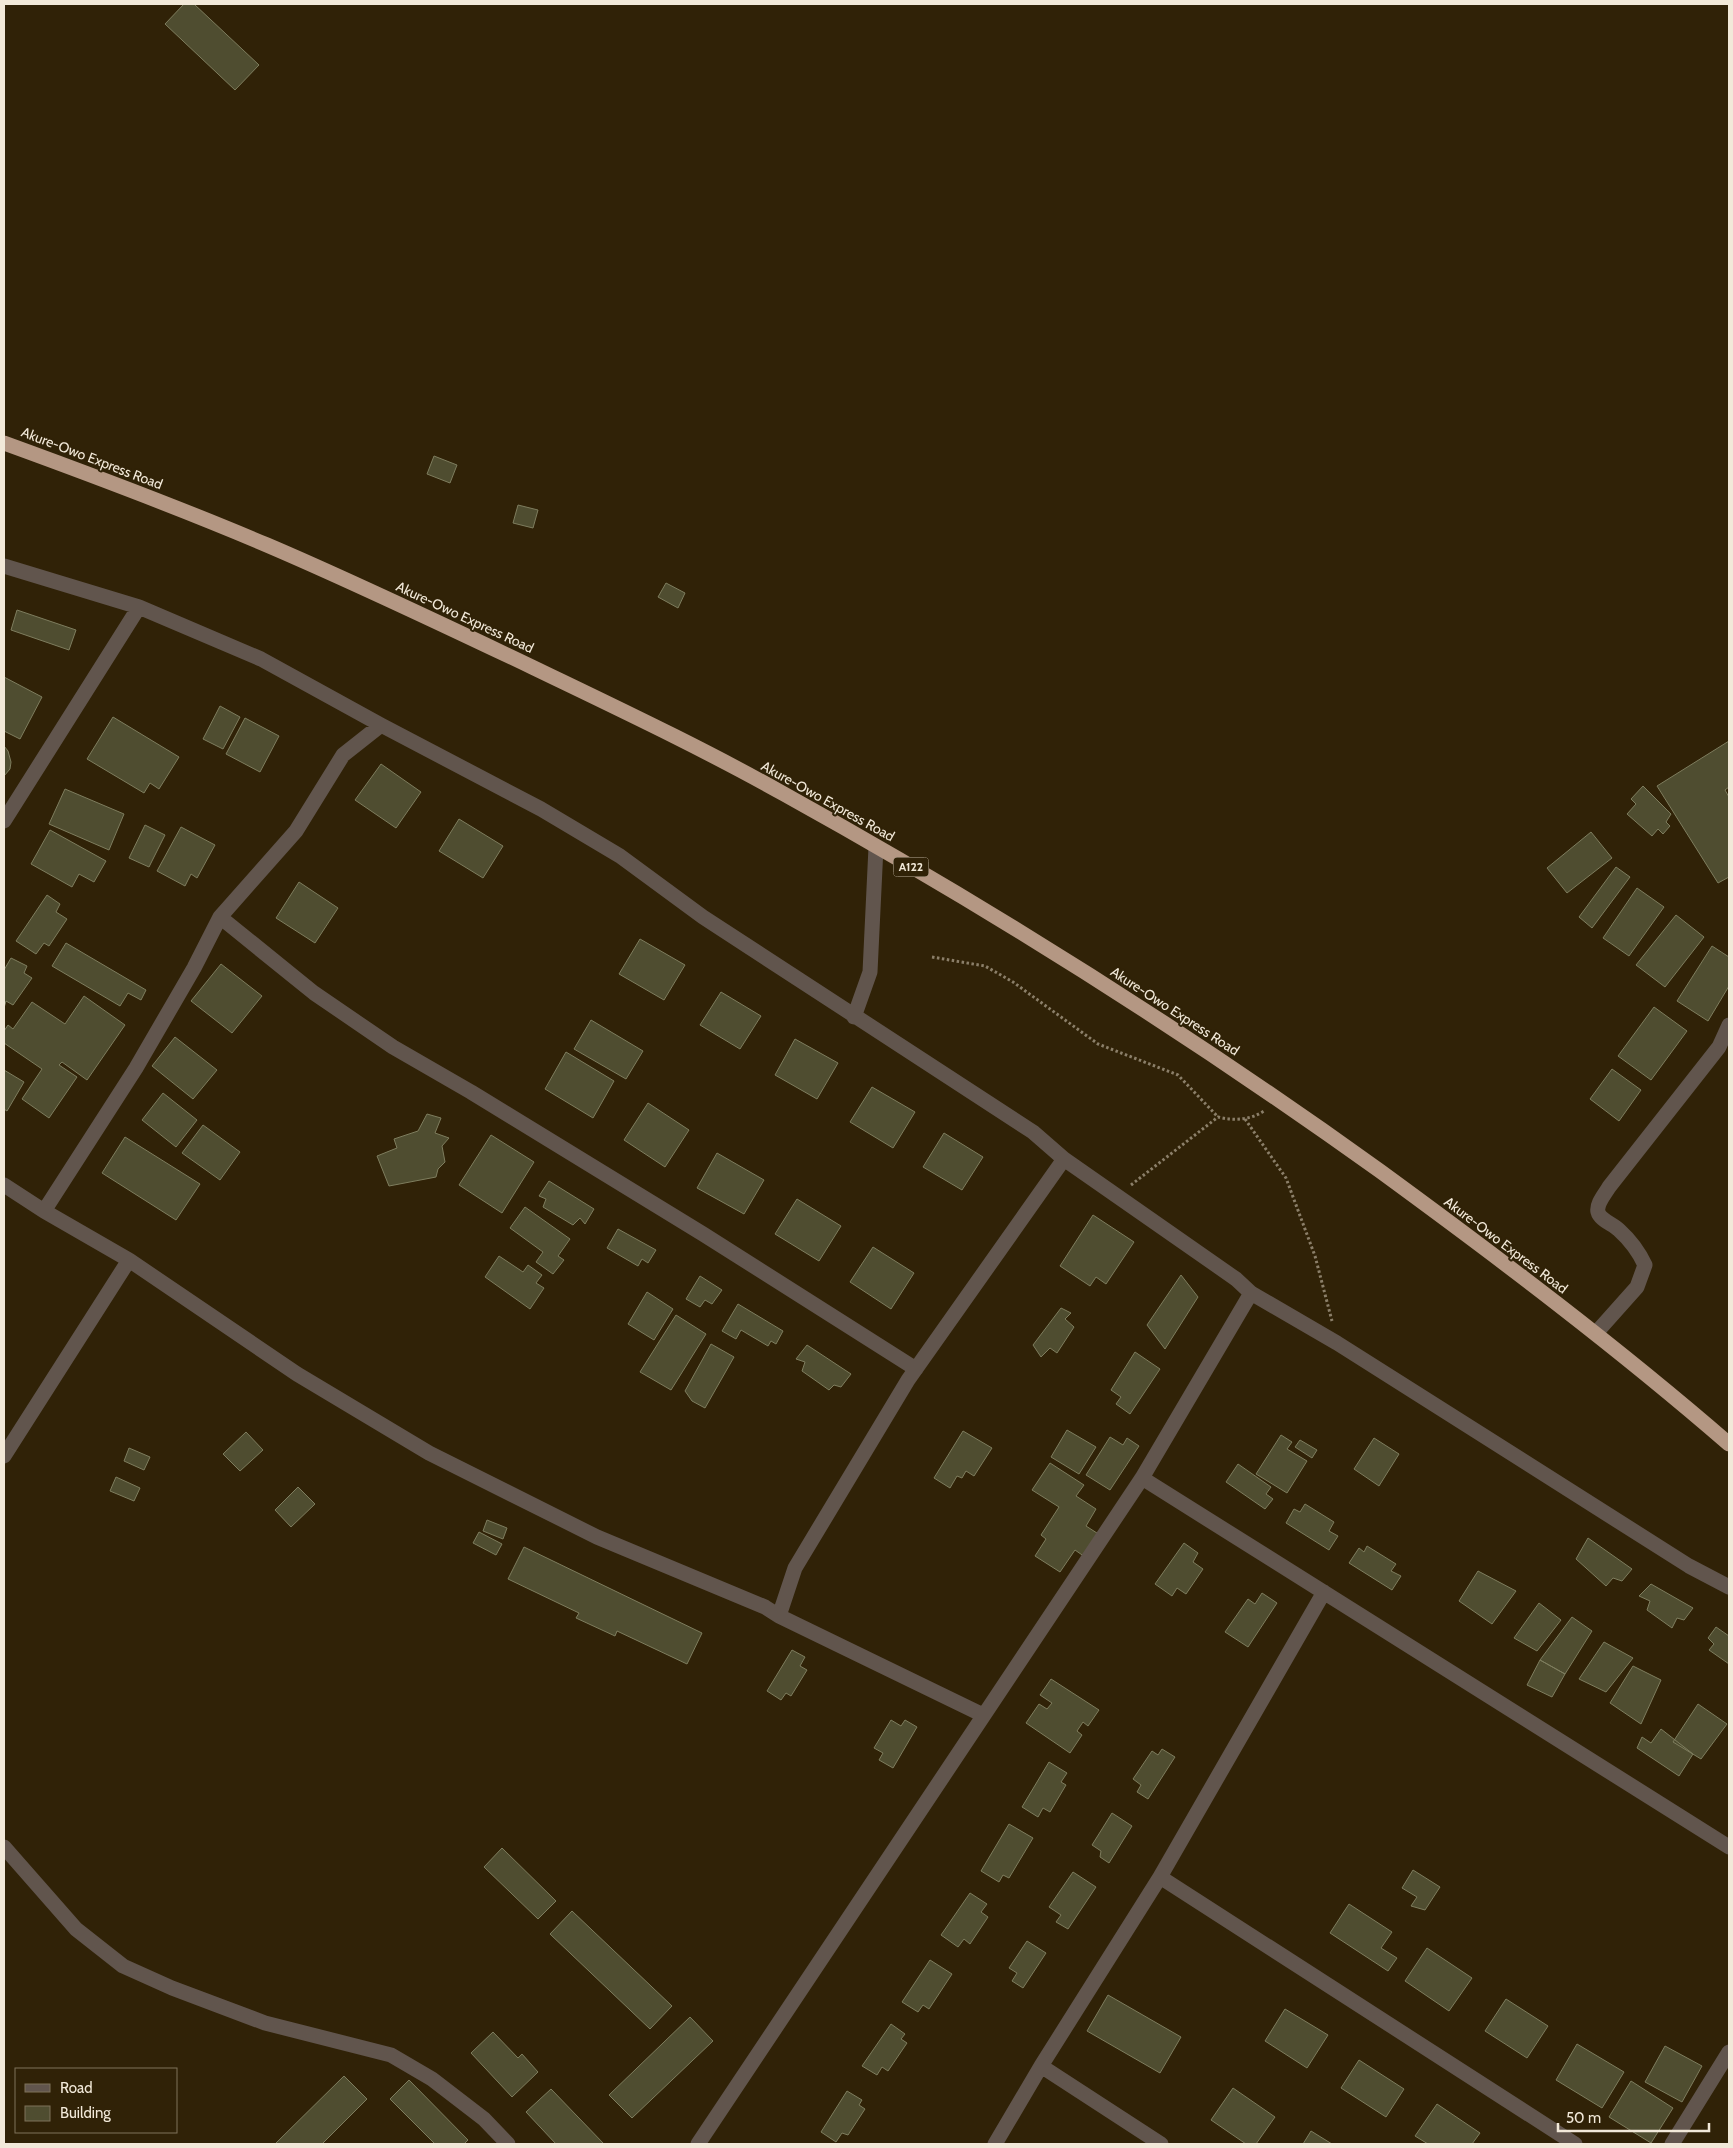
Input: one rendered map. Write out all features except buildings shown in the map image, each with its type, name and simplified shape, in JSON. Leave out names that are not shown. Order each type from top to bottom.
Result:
[{"type":"highway","name":"Akure-Owo Express Road","points":[[4,443],[128,488],[268,545],[427,617],[659,728],[782,793],[876,847],[1066,959],[1282,1101],[1467,1234],[1596,1333],[1729,1444]]},
{"type":"street","points":[[4,566],[139,607],[261,658],[381,725],[533,804],[620,856],[703,917],[1033,1132],[1064,1159],[1236,1279],[1251,1293],[1336,1343],[1689,1566],[1729,1587]]},
{"type":"street","points":[[4,822],[139,607]]},
{"type":"street","points":[[44,1211],[136,1068],[194,968],[220,917],[296,832],[343,755],[381,725]]},
{"type":"street","points":[[854,1017],[870,972],[876,847]]},
{"type":"street","points":[[220,917],[314,993],[393,1047],[471,1092],[703,1234],[916,1369]]},
{"type":"street","points":[[1596,1333],[1637,1287],[1645,1265],[1639,1252],[1618,1229],[1600,1216],[1597,1211],[1598,1205],[1609,1187],[1718,1047],[1729,1025]]},
{"type":"street","points":[[779,1616],[795,1568],[916,1369],[1064,1159]]},
{"type":"street","points":[[4,1184],[44,1211],[129,1260],[296,1374],[429,1453],[597,1537],[765,1606],[779,1616],[983,1715]]},
{"type":"street","points":[[4,1456],[129,1260]]},
{"type":"street","points":[[698,2144],[1142,1478],[1251,1293]]},
{"type":"street","points":[[1142,1478],[1729,1847]]},
{"type":"street","points":[[994,2144],[1160,1877],[1324,1592]]},
{"type":"street","points":[[4,1847],[76,1929],[123,1966],[172,1988],[265,2023],[391,2055],[432,2079],[484,2119],[508,2144]]},
{"type":"street","points":[[1160,1877],[1575,2144]]},
{"type":"street","points":[[1672,2144],[1729,2052]]},
{"type":"street","points":[[1041,2066],[1161,2144]]},
{"type":"path","points":[[932,957],[985,966],[1014,982],[1098,1044],[1178,1075],[1218,1117],[1230,1120],[1255,1117],[1282,1101]]},
{"type":"path","points":[[1116,1195],[1218,1117]]},
{"type":"path","points":[[1245,1119],[1286,1178],[1315,1256],[1336,1343]]}]
